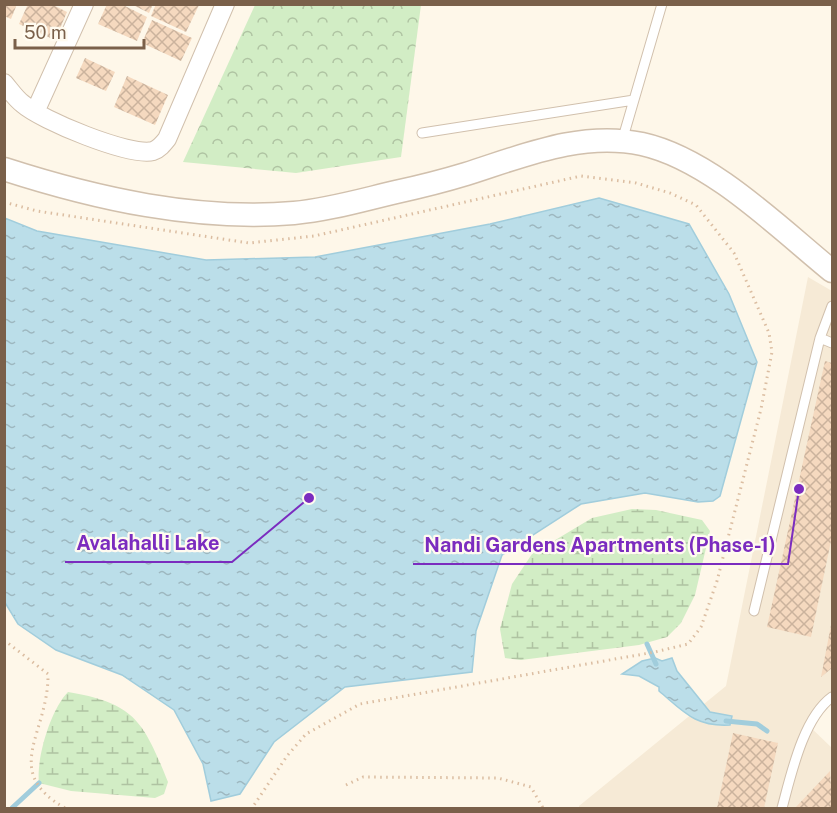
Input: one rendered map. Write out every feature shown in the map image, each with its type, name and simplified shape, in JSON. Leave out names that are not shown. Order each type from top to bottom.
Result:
[{"type":"street","points":[[35,112],[84,4]]},
{"type":"street","points":[[4,83],[22,104],[98,141],[143,151],[154,151],[166,139],[225,4]]},
{"type":"street","points":[[4,169],[138,204],[223,215],[295,213],[396,192],[567,143],[607,139],[672,153],[714,176],[832,271]]},
{"type":"lane","points":[[622,141],[662,4]]},
{"type":"lane","points":[[422,133],[634,100]]},
{"type":"lane","points":[[754,611],[820,338],[832,306]]},
{"type":"lane","points":[[820,338],[832,343]]},
{"type":"lane","points":[[782,808],[795,760],[808,728],[832,697]]},
{"type":"path","points":[[4,202],[37,211],[249,243],[314,236],[581,176],[636,183],[670,193],[696,205],[734,253],[769,333],[772,352],[761,409],[717,581],[701,627],[688,644],[641,655],[360,704],[306,734],[287,756],[252,808]]},
{"type":"path","points":[[4,640],[48,674],[48,693],[27,746]]},
{"type":"path","points":[[346,785],[363,777],[498,778],[531,787],[543,808]]},
{"type":"path","points":[[31,784],[52,803],[65,808]]},
{"type":"shaded area","points":[[808,277],[832,291],[832,696],[806,723],[832,748],[832,808],[579,808],[726,686]]},
{"type":"green space","points":[[255,5],[421,5],[401,157],[296,173],[183,162]]},
{"type":"green space","points":[[632,509],[656,510],[702,520],[710,531],[695,595],[681,623],[667,637],[639,645],[521,660],[505,658],[500,629],[512,584],[532,554],[592,518]]},
{"type":"green space","points":[[68,692],[109,702],[134,719],[144,730],[168,782],[164,794],[155,798],[71,791],[39,783],[40,761],[46,734],[56,710]]},
{"type":"water","points":[[599,198],[689,224],[729,294],[757,362],[720,496],[713,501],[698,502],[645,493],[581,504],[502,555],[476,631],[472,672],[345,687],[274,742],[240,794],[211,801],[203,764],[174,710],[122,675],[56,650],[18,624],[4,601],[5,218],[37,231],[206,260],[315,257],[490,224]]},
{"type":"water","points":[[655,658],[662,661],[672,658],[677,671],[710,712],[732,716],[730,725],[699,721],[659,691],[659,687],[639,676],[622,674],[642,661]]},
{"type":"building","points":[[4,4],[17,4],[11,19],[4,16]]},
{"type":"building","points":[[28,4],[51,4],[67,12],[55,40],[19,24]]},
{"type":"building","points":[[107,4],[121,4],[147,17],[137,41],[98,24]]},
{"type":"building","points":[[131,4],[153,4],[149,13]]},
{"type":"building","points":[[156,4],[199,5],[186,32],[151,16]]},
{"type":"building","points":[[152,20],[192,38],[181,61],[142,43]]},
{"type":"building","points":[[85,58],[115,72],[106,91],[76,78]]},
{"type":"building","points":[[127,76],[168,95],[155,125],[114,107]]},
{"type":"building","points":[[825,361],[832,363],[832,536],[811,637],[767,627]]},
{"type":"building","points":[[831,625],[832,668],[821,677]]},
{"type":"building","points":[[733,733],[778,743],[764,808],[717,808]]},
{"type":"building","points":[[830,771],[832,808],[795,808]]},
{"type":"waterway","points":[[647,644],[656,664]]},
{"type":"waterway","points":[[726,721],[757,724],[767,731]]},
{"type":"waterway","points":[[12,808],[39,783]]},
{"type":"place","name":"Nandi Gardens Apartments (Phase-1)","points":[[799,489]]},
{"type":"place","name":"Avalahalli Lake","points":[[309,498]]}]
